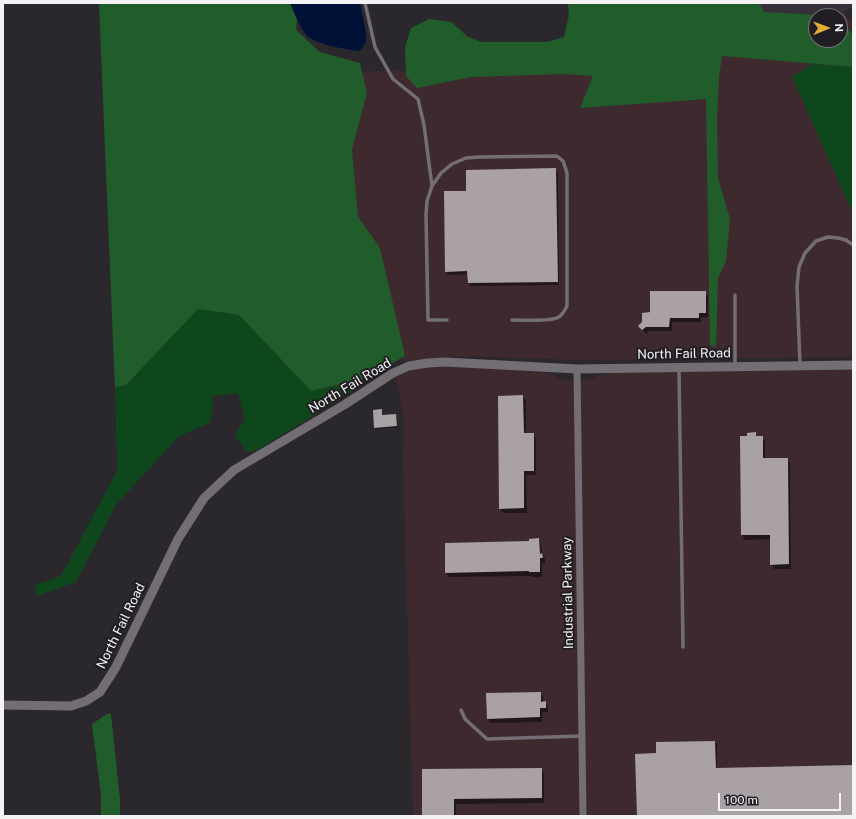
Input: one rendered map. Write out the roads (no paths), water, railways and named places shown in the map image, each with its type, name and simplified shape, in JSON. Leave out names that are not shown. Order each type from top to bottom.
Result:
[{"type":"street","name":"North Fail Road","points":[[3,705],[71,706],[86,701],[100,692],[116,667],[178,539],[204,498],[234,470],[344,405],[393,373],[409,366],[445,362],[577,369],[853,364]]},
{"type":"street","name":"Industrial Parkway","points":[[577,369],[584,816]]},
{"type":"lane","points":[[365,3],[375,47],[393,79],[418,99],[424,125],[432,186]]},
{"type":"lane","points":[[447,320],[428,320],[426,214],[427,201],[432,186],[446,168],[466,158],[479,156],[557,156],[563,161],[567,173],[567,306],[562,314],[555,319],[512,320]]},
{"type":"lane","points":[[800,365],[797,286],[799,266],[805,253],[816,241],[828,237],[838,238],[846,240],[853,245]]},
{"type":"lane","points":[[735,296],[735,367]]},
{"type":"lane","points":[[679,367],[683,647]]},
{"type":"lane","points":[[461,710],[465,719],[487,739],[582,736]]},
{"type":"water","points":[[290,3],[360,3],[366,33],[366,42],[360,51],[329,46],[314,40],[304,32]]}]
